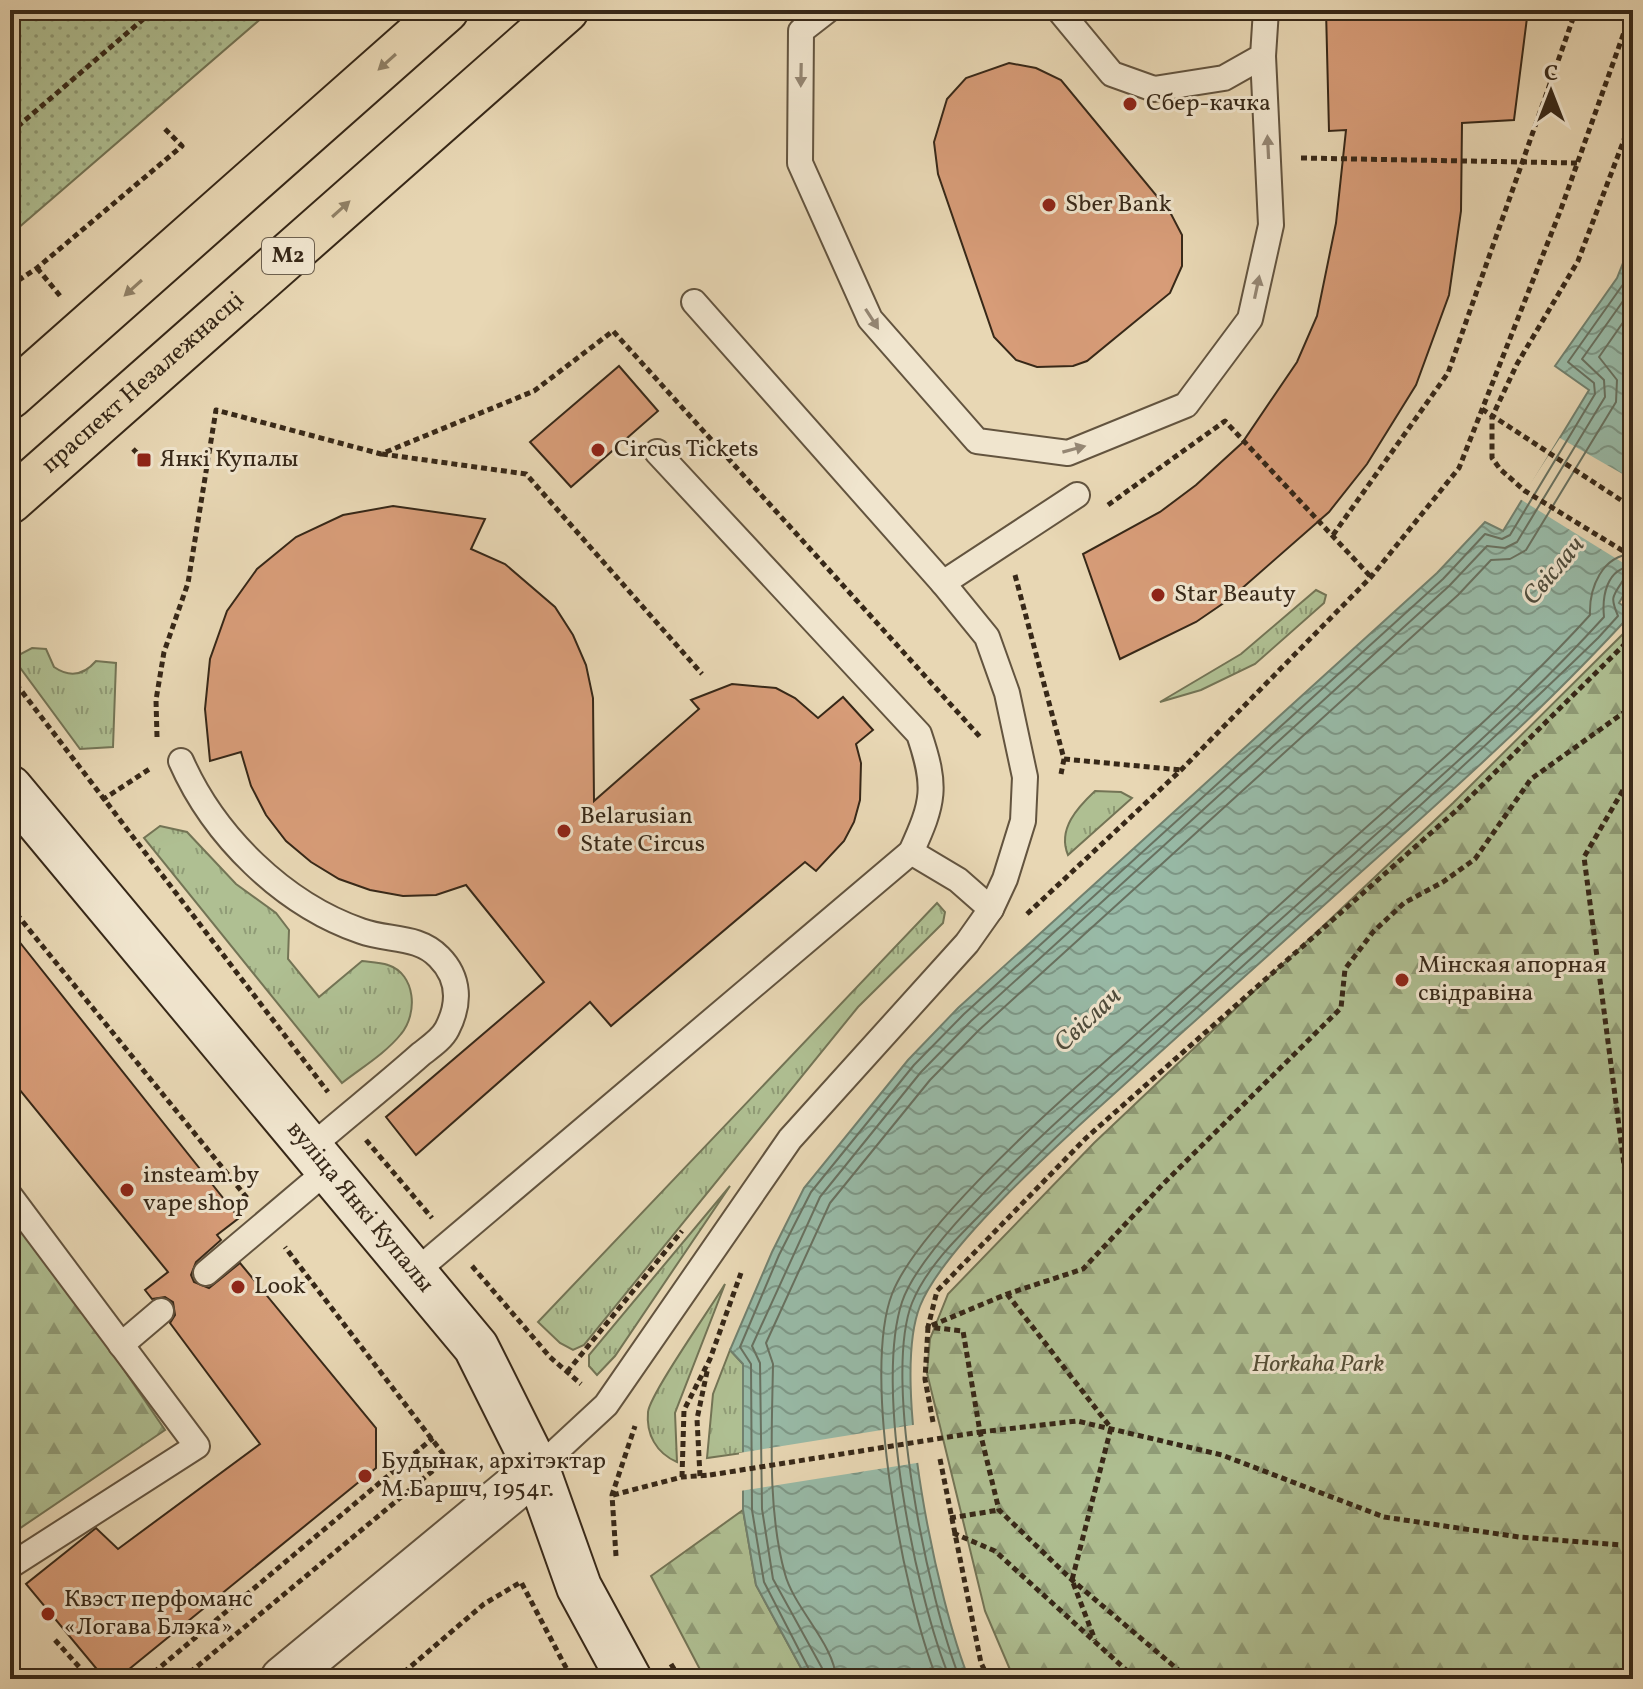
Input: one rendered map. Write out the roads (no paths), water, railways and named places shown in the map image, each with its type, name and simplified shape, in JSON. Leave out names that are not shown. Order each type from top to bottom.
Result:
[{"type":"main road","points":[[10,396],[446,10]]},
{"type":"main road","name":"праспект Незалежнасці","points":[[10,501],[566,10]]},
{"type":"main road","name":"вуліца Янкі Купалы","points":[[10,788],[476,1347],[537,1469],[579,1587],[629,1679]]},
{"type":"main road","points":[[283,1679],[537,1469]]},
{"type":"lane","points":[[828,10],[801,31],[800,163],[870,319],[977,441],[1068,453],[1186,405],[1250,319],[1271,225],[1263,56],[1266,10]]},
{"type":"lane","points":[[1059,10],[1112,74],[1154,89],[1224,78],[1263,56]]},
{"type":"lane","points":[[537,1469],[606,1405],[790,1139],[967,943],[991,909],[1005,879],[1023,821],[1025,777],[1007,693],[987,637],[943,583],[694,302]]},
{"type":"lane","points":[[414,1273],[911,852],[928,816],[933,775],[919,734],[657,452]]},
{"type":"lane","points":[[943,583],[1077,495]]},
{"type":"lane","points":[[169,762],[228,836],[289,893],[332,921],[378,937],[413,940],[439,956],[454,978],[457,1001],[446,1032],[346,1116],[320,1158],[266,1222],[206,1273]]},
{"type":"lane","points":[[911,852],[958,880],[991,909]]},
{"type":"lane","points":[[10,1196],[197,1446],[10,1566]]},
{"type":"lane","points":[[121,1345],[161,1311]]},
{"type":"water","name":"Свіслач","points":[[1633,238],[1633,579],[1619,603],[1633,612],[1564,685],[1491,754],[1059,1144],[1003,1199],[952,1256],[920,1306],[912,1340],[911,1385],[914,1437],[932,1547],[944,1599],[969,1679],[807,1679],[756,1585],[743,1510],[743,1364],[730,1350],[772,1252],[804,1188],[908,1060],[958,1008],[1437,573],[1485,522],[1503,531],[1589,390],[1555,366],[1617,278]]},
{"type":"place","name":"Сбер-качка","points":[[1130,104]]},
{"type":"place","name":"Sber Bank","points":[[1049,205]]},
{"type":"place","name":"Circus Tickets","points":[[598,450]]},
{"type":"place","name":"Янкі Купалы","points":[[144,460]]},
{"type":"place","name":"Star Beauty","points":[[1158,595]]},
{"type":"place","name":"Belarusian State Circus","points":[[564,831]]},
{"type":"place","name":"Мінская апорная свідравіна","points":[[1402,980]]},
{"type":"place","name":"insteam.by vape shop","points":[[127,1190]]},
{"type":"place","name":"Look","points":[[238,1287]]},
{"type":"place","name":"Будынак, архітэктар М.Баршч, 1954г.","points":[[365,1476]]},
{"type":"place","name":"Квэст перфоманс «Логава Блэка»","points":[[48,1614]]},
{"type":"park label","name":"Horkaha Park","points":[[1318,1365]]}]
